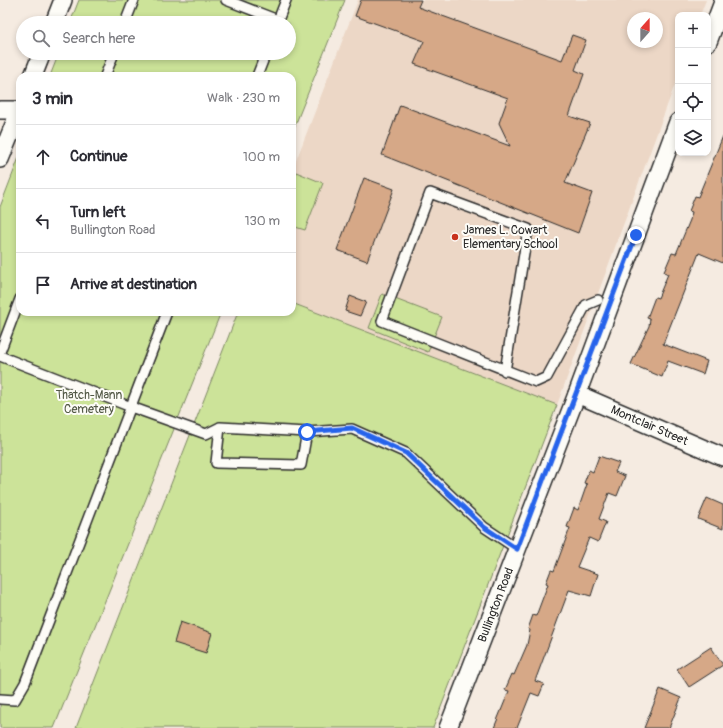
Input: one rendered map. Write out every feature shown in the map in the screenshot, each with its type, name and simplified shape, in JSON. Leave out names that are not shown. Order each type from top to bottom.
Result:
[{"type":"street","points":[[57,16],[64,0]]},
{"type":"street","points":[[711,34],[723,2]]},
{"type":"street","points":[[35,72],[39,60]]},
{"type":"street","points":[[0,110],[16,110]]},
{"type":"street","points":[[0,159],[16,120]]},
{"type":"street","name":"Bullington Road","points":[[448,728],[577,394],[675,130]]},
{"type":"street","name":"Montclair Street","points":[[577,394],[723,457]]},
{"type":"lane","points":[[128,16],[134,0]]},
{"type":"lane","points":[[226,0],[266,16]]},
{"type":"lane","points":[[280,16],[286,0]]},
{"type":"lane","points":[[107,72],[111,60]]},
{"type":"lane","points":[[259,72],[263,60]]},
{"type":"lane","points":[[505,371],[528,229],[430,193],[382,321],[505,371],[536,382],[547,378],[586,305],[598,300]]},
{"type":"lane","points":[[0,352],[16,310]]},
{"type":"lane","points":[[0,699],[15,700],[25,683],[165,316]]},
{"type":"lane","points":[[0,356],[131,407],[206,434],[220,427],[307,432],[352,428],[406,453],[484,527],[517,549]]},
{"type":"lane","points":[[220,427],[216,463],[301,464],[307,432]]},
{"type":"shaded area","name":"James L. Cowart Elementary School","points":[[358,0],[706,0],[701,12],[675,12],[675,84],[557,405],[296,305],[296,161]]},
{"type":"green space","points":[[79,0],[345,0],[296,123],[296,72],[52,72],[56,60],[296,60],[296,16],[73,16]]},
{"type":"green space","name":"Thatch-Mann Cemetery","points":[[16,165],[16,316],[219,316],[54,728],[0,728],[0,207]]},
{"type":"green space","points":[[296,172],[323,183],[305,230],[296,227]]},
{"type":"green space","points":[[382,294],[442,317],[428,352],[369,328]]},
{"type":"green space","points":[[296,305],[557,405],[433,728],[76,728],[236,316],[296,316]]},
{"type":"building","name":"James L. Cowart Elementary School","points":[[361,0],[421,0],[418,7],[562,60],[572,35],[586,40],[575,70],[584,74],[569,116],[590,123],[565,183],[592,193],[578,233],[382,155],[400,105],[510,146],[499,123],[508,98],[414,64],[424,41],[355,16]]},
{"type":"building","points":[[723,136],[723,263],[699,253],[663,344],[707,361],[703,374],[668,361],[662,377],[631,364],[649,326],[650,319],[647,318],[655,297],[658,298],[668,274],[664,272],[672,253],[676,254],[690,220],[692,212],[689,211],[695,196],[698,197]]},
{"type":"building","points":[[364,178],[394,189],[367,261],[337,250]]},
{"type":"building","points":[[350,296],[366,302],[360,316],[345,311]]},
{"type":"building","points":[[599,456],[619,463],[615,472],[625,476],[617,496],[609,493],[599,519],[606,522],[598,542],[589,538],[577,567],[598,574],[591,596],[569,590],[535,681],[544,684],[539,696],[531,693],[517,728],[494,728],[509,691],[505,690],[512,674],[514,675],[527,645],[530,630],[528,629],[533,615],[536,616],[548,584],[546,583],[551,570],[554,571],[570,528],[567,527],[574,508],[578,510],[587,484],[584,483],[589,470],[593,472]]},
{"type":"building","points":[[707,498],[723,505],[723,529],[698,519]]},
{"type":"building","points":[[180,622],[212,633],[206,653],[174,643]]},
{"type":"building","points":[[711,647],[723,665],[689,687],[677,669]]},
{"type":"building","points":[[660,689],[681,698],[669,728],[644,728]]},
{"type":"place","name":"James L. Cowart Elementary School","points":[[455,237]]},
{"type":"route","points":[[307,432],[352,428],[406,453],[484,527],[517,549],[636,235]]}]
